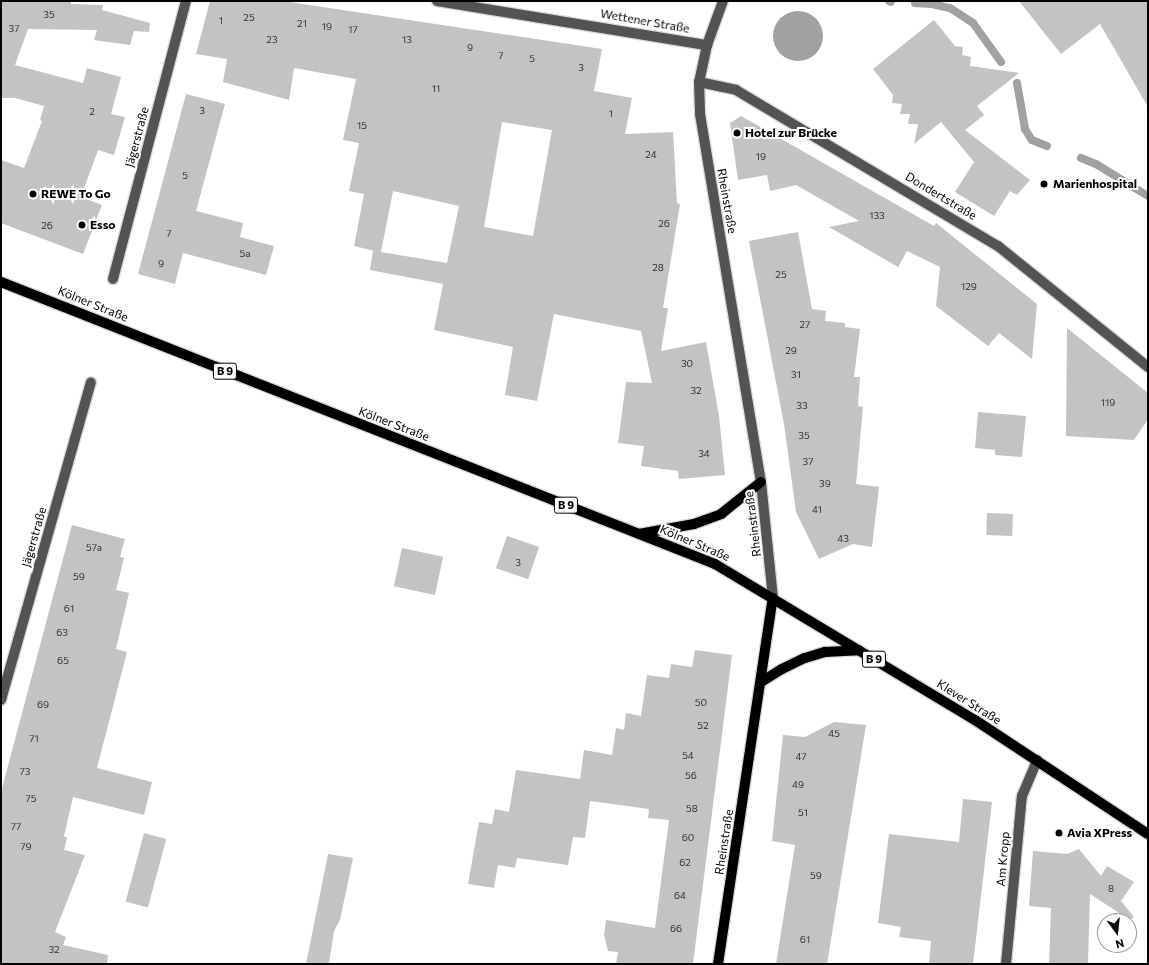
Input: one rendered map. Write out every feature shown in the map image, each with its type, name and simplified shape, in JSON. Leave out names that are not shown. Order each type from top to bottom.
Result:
[{"type":"main road","name":"Kölner Straße","points":[[1,282],[715,564],[773,598]]},
{"type":"main road","points":[[639,534],[694,524],[721,514],[761,482]]},
{"type":"main road","name":"Klever Straße","points":[[773,598],[1037,760],[1148,834]]},
{"type":"main road","name":"Rheinstraße","points":[[718,964],[773,598]]},
{"type":"main road","points":[[761,682],[782,669],[805,658],[825,652],[859,650]]},
{"type":"street","name":"Jägerstraße","points":[[113,279],[186,1]]},
{"type":"street","name":"Wettener Straße","points":[[437,1],[707,45]]},
{"type":"street","name":"Rheinstraße","points":[[723,1],[707,45],[699,82],[704,140],[761,482],[773,598]]},
{"type":"street","name":"Dondertstraße","points":[[699,82],[736,90],[998,246],[1148,367]]},
{"type":"street","name":"Jägerstraße","points":[[1,700],[91,382]]},
{"type":"street","name":"Am Kropp","points":[[1006,964],[1022,796],[1037,760]]},
{"type":"shaded area","points":[[793,11],[803,11],[816,18],[823,31],[823,41],[816,54],[803,61],[793,61],[784,57],[777,50],[773,41],[773,31],[777,22],[784,15]]},
{"type":"building","points":[[1,1],[71,1],[71,4],[103,5],[102,10],[150,23],[149,32],[134,31],[130,45],[94,40],[97,30],[28,29],[15,65],[83,83],[87,68],[121,77],[111,114],[125,117],[114,155],[98,150],[81,197],[102,205],[83,254],[1,223],[1,160],[24,168],[42,121],[40,120],[44,106],[15,98],[1,98]]},
{"type":"building","points":[[210,1],[283,1],[602,49],[594,91],[632,98],[625,134],[673,132],[677,203],[680,204],[663,308],[668,308],[661,351],[706,342],[719,416],[725,475],[679,479],[678,471],[641,466],[644,446],[618,443],[626,382],[652,383],[641,331],[554,314],[537,401],[505,395],[513,347],[434,330],[443,284],[370,270],[373,251],[354,246],[364,194],[349,191],[359,143],[343,140],[356,79],[294,68],[289,100],[223,82],[227,59],[196,54]],"holes":[[[502,122],[552,130],[533,236],[484,227]],[[393,191],[459,206],[447,263],[381,252]]]},
{"type":"building","points":[[1019,1],[1148,1],[1148,107],[1100,24],[1061,54]]},
{"type":"building","points":[[934,20],[955,46],[963,47],[962,55],[971,57],[970,66],[1019,73],[977,106],[984,115],[965,130],[1030,180],[1017,195],[1010,191],[994,216],[955,192],[974,162],[941,122],[914,144],[918,124],[908,124],[910,114],[900,114],[902,104],[892,103],[893,95],[873,69]]},
{"type":"building","points":[[186,94],[225,104],[196,211],[243,223],[240,237],[274,246],[266,275],[183,253],[175,284],[138,274]]},
{"type":"building","points":[[741,116],[934,226],[936,223],[1037,304],[1032,359],[999,333],[988,346],[936,306],[940,267],[907,251],[898,267],[829,227],[859,221],[796,185],[770,191],[767,175],[738,180],[730,123]]},
{"type":"building","points":[[798,232],[812,309],[826,311],[825,321],[845,323],[845,327],[860,329],[854,377],[860,377],[858,406],[863,407],[856,484],[879,487],[872,547],[853,544],[819,559],[796,512],[784,424],[749,241]]},
{"type":"building","points":[[1067,328],[1148,393],[1148,419],[1134,440],[1066,436]]},
{"type":"building","points":[[978,412],[1026,416],[1022,457],[995,455],[995,450],[975,448]]},
{"type":"building","points":[[987,513],[1013,514],[1012,536],[986,535]]},
{"type":"building","points":[[72,525],[125,539],[120,557],[124,558],[116,590],[129,593],[116,649],[127,652],[97,768],[152,782],[144,815],[73,797],[64,836],[67,838],[64,850],[85,855],[55,932],[66,937],[63,945],[108,955],[107,964],[1,964],[1,792]]},
{"type":"building","points":[[507,536],[539,547],[528,579],[496,568]]},
{"type":"building","points":[[402,548],[443,557],[435,595],[394,586]]},
{"type":"building","points":[[695,650],[732,655],[693,964],[616,964],[618,952],[608,951],[604,935],[606,920],[655,928],[669,820],[648,818],[649,809],[590,801],[585,838],[573,837],[568,865],[517,858],[515,868],[498,865],[494,888],[468,884],[479,822],[492,824],[495,809],[509,812],[516,770],[580,779],[584,750],[612,755],[616,728],[624,730],[626,713],[641,716],[647,675],[669,678],[671,664],[692,667]]},
{"type":"building","points":[[834,722],[866,725],[827,964],[776,964],[795,845],[772,841],[783,735],[805,737]]},
{"type":"building","points":[[963,799],[992,802],[973,964],[929,964],[931,941],[899,937],[901,927],[878,923],[889,834],[959,842]]},
{"type":"building","points":[[144,833],[166,839],[148,908],[126,902]]},
{"type":"building","points":[[1079,849],[1101,876],[1107,866],[1134,882],[1121,901],[1131,913],[1119,913],[1090,894],[1088,964],[1049,964],[1051,908],[1029,906],[1033,851],[1067,854]]},
{"type":"building","points":[[328,854],[353,858],[340,920],[334,931],[329,964],[306,964]]},
{"type":"waterway","points":[[915,3],[932,4],[950,8],[973,23],[1001,62]]},
{"type":"waterway","points":[[1017,83],[1025,129],[1032,140],[1047,146]]},
{"type":"waterway","points":[[1081,158],[1096,164],[1148,196]]},
{"type":"place","name":"Hotel zur Brücke","points":[[737,133]]},
{"type":"place","name":"Marienhospital","points":[[1044,184]]},
{"type":"place","name":"REWE To Go","points":[[33,194]]},
{"type":"place","name":"Esso","points":[[82,225]]},
{"type":"place","name":"Avia XPress","points":[[1059,833]]}]
